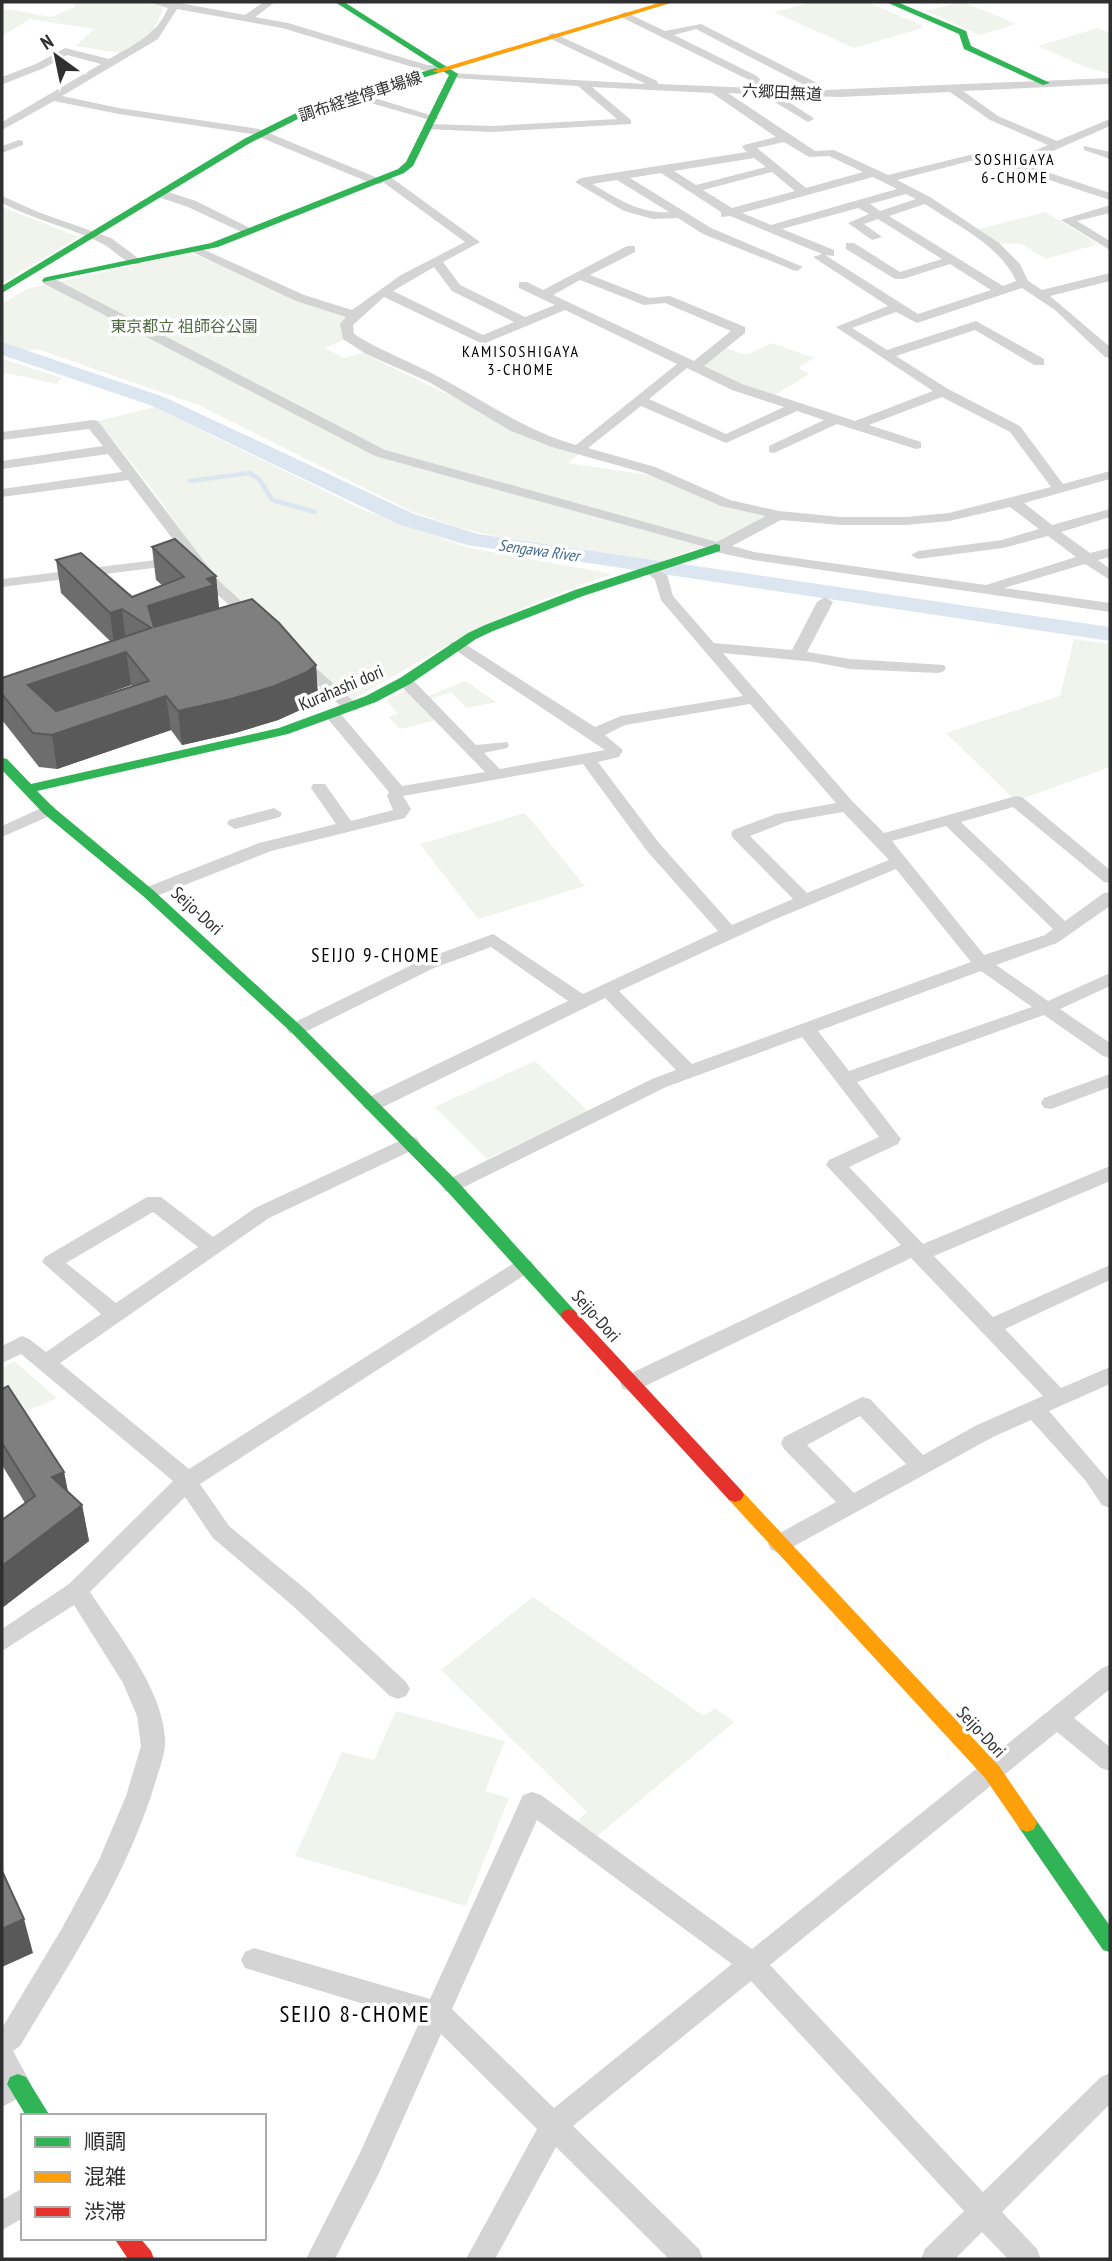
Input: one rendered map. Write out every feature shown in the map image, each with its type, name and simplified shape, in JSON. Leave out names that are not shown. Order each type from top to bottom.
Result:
[{"type":"street","name":"六郷田無道","points":[[153,2],[247,18],[328,37],[426,68],[581,83],[820,93],[954,90],[1046,83],[1108,82]]},
{"type":"street","points":[[247,18],[270,2]]},
{"type":"street","points":[[47,281],[194,250],[381,180],[410,164],[432,123],[450,72],[339,2]]},
{"type":"street","name":"調布経堂停車場線","points":[[2,290],[262,133],[309,110],[450,72],[553,36],[670,2]]},
{"type":"street","points":[[890,2],[963,33],[967,47],[1046,83]]},
{"type":"street","points":[[2,127],[155,37],[169,18],[174,5]]},
{"type":"street","points":[[625,15],[753,78],[763,90],[770,127],[784,139],[813,155],[830,152],[887,179],[926,200],[995,246],[1016,267],[1023,284],[1041,294],[1110,354]]},
{"type":"street","points":[[664,34],[697,26],[819,88],[820,93]]},
{"type":"street","points":[[553,36],[662,87]]},
{"type":"street","points":[[2,81],[40,66],[65,51],[113,63]]},
{"type":"street","points":[[354,96],[432,123],[492,129],[627,122],[581,83]]},
{"type":"street","points":[[714,89],[808,118],[795,121]]},
{"type":"street","points":[[954,90],[994,118],[1058,145]]},
{"type":"street","points":[[55,98],[262,133],[381,180],[474,242],[436,261],[353,315],[346,324],[348,336],[355,342],[434,379],[516,428],[556,444],[650,470],[726,503],[817,520],[906,521],[958,515],[1110,475]]},
{"type":"street","points":[[1013,164],[1110,122]]},
{"type":"street","points":[[770,127],[783,124]]},
{"type":"street","points":[[1098,128],[1110,132]]},
{"type":"street","points":[[2,138],[19,143],[2,150]]},
{"type":"street","points":[[784,139],[748,147],[804,192]]},
{"type":"street","points":[[1088,148],[1110,156]]},
{"type":"street","points":[[756,154],[581,181],[630,211],[662,219],[681,214],[711,217],[770,229],[824,255],[917,320],[1023,284]]},
{"type":"street","points":[[887,179],[978,156],[1013,164],[1110,197]]},
{"type":"street","points":[[662,168],[693,190],[711,217],[797,267]]},
{"type":"street","points":[[693,190],[775,168]]},
{"type":"street","points":[[711,217],[873,173]]},
{"type":"street","points":[[619,176],[681,214]]},
{"type":"street","points":[[770,229],[907,190]]},
{"type":"street","points":[[162,194],[192,204],[250,231]]},
{"type":"street","points":[[2,199],[34,215],[126,252],[136,261]]},
{"type":"street","points":[[783,274],[824,255],[876,237],[854,223],[926,200]]},
{"type":"street","points":[[861,204],[1001,290]]},
{"type":"street","points":[[1110,209],[1067,220],[1110,246]]},
{"type":"street","points":[[850,246],[898,276],[951,260]]},
{"type":"street","points":[[544,295],[631,249]]},
{"type":"street","points":[[194,250],[300,298],[353,315]]},
{"type":"street","points":[[436,261],[456,288],[524,323]]},
{"type":"street","points":[[579,449],[640,400],[740,330],[666,299],[648,302],[580,276]]},
{"type":"street","points":[[1041,294],[1110,277]]},
{"type":"street","points":[[47,281],[380,453],[716,548],[778,560],[1110,608]]},
{"type":"street","points":[[523,285],[737,387],[916,445]]},
{"type":"street","points":[[386,293],[483,340],[565,305]]},
{"type":"street","points":[[897,307],[842,327],[943,392],[1015,429],[1060,489]]},
{"type":"street","points":[[885,355],[976,325],[1039,362]]},
{"type":"street","points":[[858,425],[943,392]]},
{"type":"street","points":[[640,400],[726,439],[795,407]]},
{"type":"street","points":[[774,449],[837,419]]},
{"type":"street","points":[[2,436],[93,424],[214,584],[268,633]]},
{"type":"street","points":[[2,465],[112,449]]},
{"type":"street","points":[[2,493],[132,475]]},
{"type":"street","points":[[1013,502],[1110,576]]},
{"type":"street","points":[[918,555],[1003,544],[1110,513]]},
{"type":"street","points":[[716,548],[779,515]]},
{"type":"street","name":"Kurahashi dori","points":[[28,789],[283,731],[333,715],[405,681],[457,645],[514,618],[649,575],[678,560],[716,548]]},
{"type":"street","points":[[984,589],[1110,552]]},
{"type":"street","points":[[2,583],[108,572],[195,558]]},
{"type":"street","points":[[649,575],[847,806],[881,839],[985,965],[1110,1052]]},
{"type":"street","points":[[1078,603],[1110,593]]},
{"type":"street","points":[[797,656],[825,602]]},
{"type":"street","points":[[398,793],[587,759],[612,754],[615,750],[457,645]]},
{"type":"street","points":[[709,647],[850,664],[938,667]]},
{"type":"street","points":[[286,650],[351,708]]},
{"type":"street","points":[[405,681],[497,775]]},
{"type":"street","points":[[594,734],[621,720],[753,699]]},
{"type":"street","points":[[333,715],[398,793]]},
{"type":"street","points":[[473,750],[501,745]]},
{"type":"street","points":[[587,759],[653,847],[729,932]]},
{"type":"street","name":"Seijo-Dori","points":[[2,763],[48,810],[148,893],[296,1029],[452,1186],[779,1544],[992,1772],[1110,1943]]},
{"type":"street","points":[[319,788],[346,826]]},
{"type":"street","points":[[148,893],[265,847],[399,814],[402,808],[395,796],[398,793]]},
{"type":"street","points":[[881,839],[1016,800],[1110,878]]},
{"type":"street","points":[[802,898],[739,834],[782,818],[847,806]]},
{"type":"street","points":[[2,832],[48,810]]},
{"type":"street","points":[[265,847],[241,822],[274,813]]},
{"type":"street","points":[[950,820],[1063,929]]},
{"type":"street","points":[[372,1104],[606,988],[802,898],[899,862]]},
{"type":"street","points":[[452,1186],[616,1102],[659,1083],[1051,939],[1063,929],[1098,910],[1110,897]]},
{"type":"street","points":[[296,1029],[428,964],[493,940],[581,1001]]},
{"type":"street","points":[[845,1079],[1047,1007],[1110,979]]},
{"type":"street","points":[[606,988],[690,1073]]},
{"type":"street","points":[[806,1029],[891,1139],[836,1164],[1059,1399]]},
{"type":"street","points":[[1051,1103],[1110,1080]]},
{"type":"street","points":[[46,1362],[262,1213],[410,1143]]},
{"type":"street","points":[[631,1383],[916,1251],[1110,1173]]},
{"type":"street","points":[[115,1314],[51,1262],[154,1202],[211,1246]]},
{"type":"street","points":[[2,1641],[77,1591],[186,1482],[524,1266]]},
{"type":"street","points":[[990,1327],[1110,1272]]},
{"type":"street","points":[[2,1355],[22,1344],[177,1469],[221,1532],[300,1599],[398,1689]]},
{"type":"street","points":[[779,1544],[985,1431],[1110,1375]]},
{"type":"street","points":[[851,1504],[792,1443],[862,1405],[921,1466]]},
{"type":"street","points":[[1034,1409],[1093,1474],[1110,1499]]},
{"type":"street","points":[[2,2044],[11,2037],[51,1969],[121,1840],[142,1789],[154,1739],[144,1698],[77,1591]]},
{"type":"street","points":[[480,2259],[554,2127],[751,1963],[1110,1675]]},
{"type":"street","points":[[1057,1718],[1110,1761]]},
{"type":"street","points":[[320,2259],[369,2164],[439,2014],[532,1803],[751,1963],[1027,2259]]},
{"type":"street","points":[[254,1960],[439,2014],[689,2259]]},
{"type":"street","points":[[2,2057],[10,2089],[37,2114]]},
{"type":"street","points":[[935,2259],[1110,2086]]},
{"type":"street","points":[[2,2216],[21,2203]]},
{"type":"street","points":[[127,2240],[143,2259]]},
{"type":"green space","points":[[75,2],[140,2],[164,7],[151,35],[120,53],[76,46],[94,29],[30,19],[2,36],[2,8],[51,17],[75,7]]},
{"type":"green space","points":[[812,2],[867,2],[921,25],[922,28],[854,48],[774,12]]},
{"type":"green space","points":[[963,2],[1016,24],[980,35],[926,11]]},
{"type":"green space","points":[[1098,28],[1110,33],[1110,74],[1085,67],[1038,46]]},
{"type":"green space","points":[[2,207],[79,237],[2,283]]},
{"type":"green space","points":[[1045,212],[1098,244],[1046,259],[1021,244],[996,243],[976,230]]},
{"type":"green space","name":"東京都立 祖師谷公園","points":[[190,253],[347,315],[347,338],[325,348],[344,358],[363,353],[486,413],[516,433],[581,452],[568,463],[655,476],[769,515],[728,538],[663,561],[499,537],[460,528],[410,511],[198,405],[37,349],[25,351],[2,344],[2,304],[26,289]]},
{"type":"green space","points":[[772,343],[814,358],[798,368],[809,374],[772,397],[699,367],[723,347],[746,355]]},
{"type":"green space","points":[[2,359],[62,378],[56,384],[2,372]]},
{"type":"green space","points":[[154,407],[364,510],[469,548],[613,574],[511,614],[447,646],[352,700],[219,584],[152,489],[98,421]]},
{"type":"green space","points":[[1074,639],[1110,644],[1110,767],[1016,801],[946,733],[1060,696]]},
{"type":"green space","points":[[466,681],[496,702],[467,708],[451,692],[431,699],[428,696]]},
{"type":"green space","points":[[411,688],[441,719],[400,729],[389,717],[398,714],[386,700]]},
{"type":"green space","points":[[525,813],[585,886],[478,919],[420,844]]},
{"type":"green space","points":[[535,1061],[588,1111],[487,1159],[435,1107]]},
{"type":"green space","points":[[14,1361],[57,1398],[2,1422],[2,1368]]},
{"type":"green space","points":[[533,1597],[704,1716],[715,1708],[734,1722],[596,1837],[577,1821],[587,1812],[441,1670]]},
{"type":"green space","points":[[396,1711],[505,1741],[485,1791],[509,1798],[466,1906],[295,1856],[342,1752],[374,1760]]},
{"type":"building","points":[[175,539],[216,576],[207,579],[214,585],[148,606],[154,627],[252,599],[279,623],[316,665],[307,672],[275,686],[231,699],[178,711],[166,696],[52,735],[33,733],[2,694],[2,678],[151,628],[122,609],[110,613],[56,560],[81,553],[132,597],[184,577],[152,547]],"holes":[[[126,652],[149,681],[56,711],[28,685]]]},
{"type":"building","points":[[8,1386],[64,1472],[52,1477],[82,1505],[2,1566],[2,1520],[35,1496],[2,1443],[2,1389]]},
{"type":"building","points":[[2,1871],[24,1919],[2,1929]]},
{"type":"waterway","name":"Sengawa River","points":[[2,348],[157,401],[406,519],[475,540],[1110,634]]},
{"type":"waterway","points":[[190,481],[249,473],[259,479],[272,500],[315,512]]},
{"type":"traffic: fast","points":[[47,280],[214,245],[401,171],[410,164],[454,74],[339,2]]},
{"type":"traffic: fast","points":[[890,2],[963,33],[967,47],[1046,83]]},
{"type":"traffic: fast","points":[[2,290],[247,141],[299,115],[337,100],[436,71]]},
{"type":"traffic: fast","points":[[28,789],[283,731],[371,699],[405,681],[472,636],[489,628],[579,593],[716,548]]},
{"type":"traffic: fast","points":[[2,762],[48,810],[148,893],[296,1029],[452,1186],[569,1315]]},
{"type":"traffic: fast","points":[[1027,1823],[1110,1943]]},
{"type":"traffic: fast","points":[[18,2084],[38,2114]]},
{"type":"traffic: slow","points":[[436,71],[670,2]]},
{"type":"traffic: slow","points":[[735,1495],[992,1772],[1027,1823]]},
{"type":"traffic: jam","points":[[569,1315],[735,1495]]},
{"type":"traffic: jam","points":[[127,2240],[143,2259]]},
{"type":"district","name":"SOSHIGAYA 6-CHOME","points":[[1015,168]]},
{"type":"district","name":"KAMISOSHIGAYA 3-CHOME","points":[[521,360]]},
{"type":"district","name":"SEIJO 9-CHOME","points":[[376,955]]},
{"type":"district","name":"SEIJO 8-CHOME","points":[[355,2014]]}]
